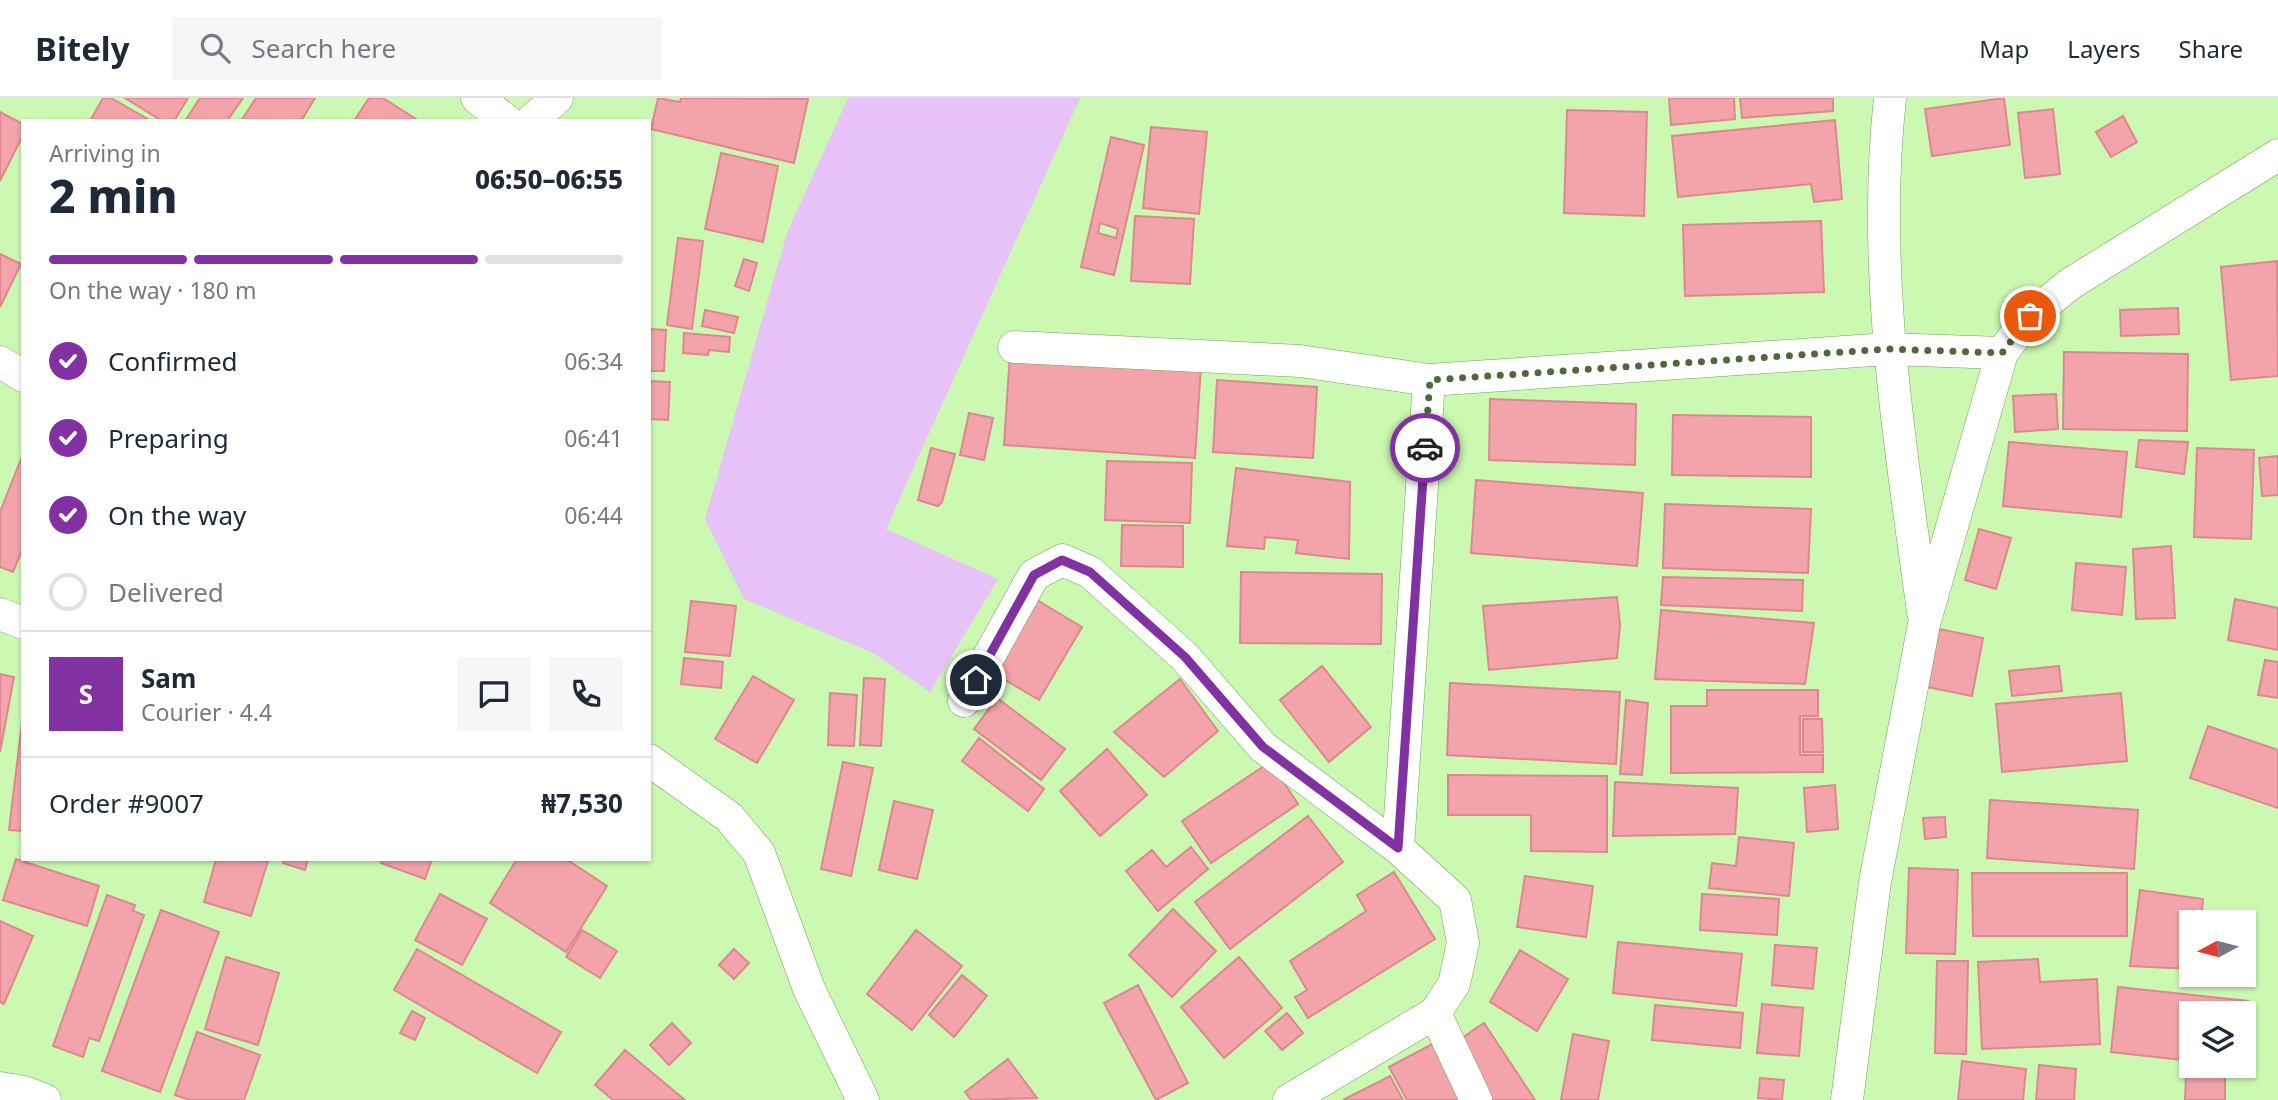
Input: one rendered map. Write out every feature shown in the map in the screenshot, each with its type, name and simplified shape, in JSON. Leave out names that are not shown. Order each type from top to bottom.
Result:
[{"type":"street","points":[[477,98],[504,119]]},
{"type":"street","points":[[533,119],[557,98]]},
{"type":"street","points":[[1890,98],[1882,167],[1888,349],[1924,624]]},
{"type":"street","points":[[1847,1100],[1875,882],[1924,624],[2002,353],[2030,316],[2070,284],[2278,155]]},
{"type":"street","points":[[1014,347],[1300,361],[1430,380],[1888,349],[2002,353]]},
{"type":"street","points":[[0,362],[21,375]]},
{"type":"street","points":[[1398,848],[1430,380]]},
{"type":"street","points":[[964,701],[1034,575],[1062,560],[1090,572],[1185,657],[1263,747],[1398,848],[1455,900],[1463,943],[1454,984],[1435,1013],[1289,1100]]},
{"type":"street","points":[[0,614],[21,622]]},
{"type":"street","points":[[651,761],[729,817],[759,853],[809,989],[863,1100]]},
{"type":"street","points":[[1435,1013],[1476,1100]]},
{"type":"street","points":[[0,1088],[45,1100]]},
{"type":"shaded area","points":[[848,98],[1080,98],[886,529],[998,579],[930,692],[873,653],[744,599],[705,519],[787,233]]},
{"type":"building","points":[[103,98],[111,98],[148,119],[91,119]]},
{"type":"building","points":[[125,98],[188,98],[175,119],[159,119]]},
{"type":"building","points":[[200,98],[243,98],[228,119],[186,119]]},
{"type":"building","points":[[256,98],[315,98],[302,119],[242,119]]},
{"type":"building","points":[[369,98],[383,98],[416,119],[355,119]]},
{"type":"building","points":[[658,98],[680,102],[681,98],[808,99],[794,163],[651,129]]},
{"type":"building","points":[[1669,98],[1734,98],[1735,119],[1671,125]]},
{"type":"building","points":[[1740,98],[1833,98],[1833,111],[1742,118]]},
{"type":"building","points":[[2004,98],[2010,145],[1932,156],[1925,109]]},
{"type":"building","points":[[2053,109],[2060,174],[2025,178],[2018,113]]},
{"type":"building","points":[[1567,110],[1647,112],[1644,216],[1564,213]]},
{"type":"building","points":[[0,112],[21,123],[21,139],[0,181]]},
{"type":"building","points":[[2123,116],[2137,142],[2111,157],[2096,132]]},
{"type":"building","points":[[1835,120],[1842,199],[1814,202],[1811,184],[1678,197],[1672,136]]},
{"type":"building","points":[[1151,127],[1207,132],[1199,214],[1143,208]]},
{"type":"building","points":[[1111,137],[1144,145],[1114,275],[1081,267]],"holes":[[[1100,223],[1118,229],[1116,238],[1098,233]]]},
{"type":"building","points":[[721,153],[778,166],[763,242],[705,229]]},
{"type":"building","points":[[1135,216],[1194,219],[1190,284],[1131,281]]},
{"type":"building","points":[[1821,221],[1824,292],[1685,296],[1683,225]]},
{"type":"building","points":[[678,238],[703,241],[692,329],[667,325]]},
{"type":"building","points":[[0,254],[21,264],[0,307]]},
{"type":"building","points":[[744,259],[757,263],[749,291],[735,286]]},
{"type":"building","points":[[2277,261],[2278,376],[2231,380],[2221,267]]},
{"type":"building","points":[[2178,308],[2179,334],[2121,336],[2120,310]]},
{"type":"building","points":[[705,310],[738,317],[734,333],[702,326]]},
{"type":"building","points":[[651,329],[666,330],[664,371],[651,371]]},
{"type":"building","points":[[684,333],[730,337],[729,352],[709,350],[708,355],[683,353]]},
{"type":"building","points":[[2064,352],[2188,354],[2187,431],[2063,429]]},
{"type":"building","points":[[1010,353],[1201,366],[1195,458],[1004,445]]},
{"type":"building","points":[[1217,380],[1317,387],[1313,458],[1213,452]]},
{"type":"building","points":[[651,381],[670,382],[668,420],[651,419]]},
{"type":"building","points":[[2056,394],[2058,429],[2015,432],[2013,396]]},
{"type":"building","points":[[1490,399],[1636,404],[1635,465],[1489,460]]},
{"type":"building","points":[[969,413],[993,418],[984,460],[960,455]]},
{"type":"building","points":[[1673,415],[1811,417],[1811,477],[1672,475]]},
{"type":"building","points":[[2139,440],[2188,442],[2184,474],[2136,467]]},
{"type":"building","points":[[2009,442],[2127,452],[2121,517],[2003,506]]},
{"type":"building","points":[[931,448],[955,454],[942,502],[938,506],[918,500]]},
{"type":"building","points":[[2197,448],[2254,450],[2251,539],[2194,537]]},
{"type":"building","points":[[2278,456],[2278,495],[2262,496],[2259,458]]},
{"type":"building","points":[[21,459],[21,553],[13,572],[0,567],[0,512]]},
{"type":"building","points":[[1107,461],[1192,463],[1190,523],[1105,520]]},
{"type":"building","points":[[1236,468],[1350,482],[1349,559],[1296,553],[1298,540],[1265,537],[1264,549],[1227,546]]},
{"type":"building","points":[[1476,480],[1643,493],[1637,566],[1471,553]]},
{"type":"building","points":[[1665,504],[1811,509],[1808,573],[1663,568]]},
{"type":"building","points":[[1122,525],[1183,526],[1183,567],[1121,566]]},
{"type":"building","points":[[1979,529],[2011,538],[1996,589],[1965,580]]},
{"type":"building","points":[[2171,546],[2175,618],[2136,619],[2133,549]]},
{"type":"building","points":[[2076,563],[2126,567],[2122,615],[2072,610]]},
{"type":"building","points":[[1241,572],[1382,574],[1381,644],[1240,643]]},
{"type":"building","points":[[1663,577],[1803,580],[1802,611],[1661,605]]},
{"type":"building","points":[[1032,597],[1082,627],[1039,700],[990,671]]},
{"type":"building","points":[[1617,597],[1620,625],[1617,658],[1489,670],[1483,606]]},
{"type":"building","points":[[2235,599],[2278,608],[2278,650],[2228,640]]},
{"type":"building","points":[[691,601],[736,606],[730,656],[685,652]]},
{"type":"building","points":[[1661,610],[1814,623],[1805,684],[1655,679]]},
{"type":"building","points":[[1939,629],[1983,638],[1972,696],[1927,687]]},
{"type":"building","points":[[684,658],[723,662],[721,688],[681,684]]},
{"type":"building","points":[[2265,660],[2278,662],[2278,698],[2258,695]]},
{"type":"building","points":[[1322,666],[1371,727],[1329,762],[1280,700]]},
{"type":"building","points":[[2059,666],[2062,691],[2012,696],[2009,671]]},
{"type":"building","points":[[0,674],[14,677],[0,752]]},
{"type":"building","points":[[753,676],[794,700],[757,763],[715,739]]},
{"type":"building","points":[[864,678],[885,679],[881,746],[860,745]]},
{"type":"building","points":[[1180,679],[1218,731],[1164,777],[1114,732]]},
{"type":"building","points":[[1450,683],[1620,692],[1616,764],[1447,755]]},
{"type":"building","points":[[1707,690],[1818,690],[1818,716],[1800,716],[1800,755],[1823,755],[1823,772],[1671,773],[1671,706],[1707,706]]},
{"type":"building","points":[[830,693],[857,695],[854,746],[828,745]]},
{"type":"building","points":[[2121,693],[2127,761],[2002,772],[1996,704]]},
{"type":"building","points":[[997,698],[1065,749],[1041,780],[974,729]]},
{"type":"building","points":[[1626,700],[1648,703],[1642,775],[1620,774]]},
{"type":"building","points":[[1803,719],[1822,719],[1823,752],[1803,752]]},
{"type":"building","points":[[2208,726],[2278,750],[2278,808],[2190,778]]},
{"type":"building","points":[[21,731],[21,831],[9,830]]},
{"type":"building","points":[[979,738],[1044,789],[1028,811],[962,761]]},
{"type":"building","points":[[1107,749],[1147,795],[1100,836],[1060,791]]},
{"type":"building","points":[[843,762],[873,768],[851,876],[821,869]]},
{"type":"building","points":[[1270,762],[1298,804],[1211,863],[1182,821]]},
{"type":"building","points":[[1448,775],[1607,776],[1607,852],[1531,851],[1531,815],[1448,815]]},
{"type":"building","points":[[1615,782],[1738,788],[1735,834],[1613,836]]},
{"type":"building","points":[[1835,785],[1838,829],[1807,832],[1804,788]]},
{"type":"building","points":[[1990,800],[2138,810],[2134,869],[1987,858]]},
{"type":"building","points":[[894,801],[933,810],[917,879],[879,870]]},
{"type":"building","points":[[1308,816],[1343,862],[1230,949],[1195,902]]},
{"type":"building","points":[[1945,817],[1946,837],[1925,839],[1923,818]]},
{"type":"building","points":[[1739,837],[1794,843],[1789,896],[1709,888],[1712,863],[1736,866]]},
{"type":"building","points":[[1191,847],[1208,869],[1158,911],[1126,871],[1152,850],[1166,867]]},
{"type":"building","points":[[16,859],[99,886],[87,926],[3,900]]},
{"type":"building","points":[[215,861],[268,861],[251,916],[204,902]]},
{"type":"building","points":[[284,861],[307,861],[305,870]]},
{"type":"building","points":[[382,861],[431,861],[425,879]]},
{"type":"building","points":[[516,861],[569,861],[607,886],[566,952],[490,903]]},
{"type":"building","points":[[1909,868],[1958,870],[1955,954],[1906,953]]},
{"type":"building","points":[[1394,872],[1435,939],[1308,1018],[1295,997],[1307,990],[1290,961],[1366,911],[1357,895]]},
{"type":"building","points":[[1972,873],[2127,873],[2127,936],[1973,936]]},
{"type":"building","points":[[1525,876],[1593,886],[1586,937],[1517,927]]},
{"type":"building","points":[[2140,890],[2203,899],[2202,910],[2179,910],[2179,968],[2130,966]]},
{"type":"building","points":[[440,894],[487,919],[462,965],[415,940]]},
{"type":"building","points":[[1702,894],[1779,899],[1777,935],[1700,930]]},
{"type":"building","points":[[107,895],[135,905],[133,911],[144,915],[99,1041],[89,1038],[83,1057],[53,1046]]},
{"type":"building","points":[[1173,909],[1216,951],[1172,997],[1129,955]]},
{"type":"building","points":[[161,910],[219,932],[160,1092],[102,1071]]},
{"type":"building","points":[[0,921],[33,936],[4,1004],[0,1002]]},
{"type":"building","points":[[582,930],[617,951],[600,978],[566,957]]},
{"type":"building","points":[[916,930],[962,966],[912,1030],[867,994]]},
{"type":"building","points":[[1618,942],[1742,954],[1736,1006],[1613,993]]},
{"type":"building","points":[[1775,945],[1817,948],[1813,989],[1772,985]]},
{"type":"building","points":[[417,949],[561,1032],[537,1073],[394,990]]},
{"type":"building","points":[[734,949],[749,963],[734,979],[719,965]]},
{"type":"building","points":[[1520,950],[1568,979],[1537,1031],[1490,1002]]},
{"type":"building","points":[[226,957],[279,973],[258,1045],[205,1029]]},
{"type":"building","points":[[1239,957],[1282,1008],[1224,1058],[1181,1007]]},
{"type":"building","points":[[2038,959],[2040,982],[2097,979],[2100,1044],[1982,1049],[1978,962]]},
{"type":"building","points":[[1937,961],[1968,961],[1966,1054],[1935,1053]]},
{"type":"building","points":[[962,975],[987,996],[954,1037],[929,1015]]},
{"type":"building","points":[[1138,985],[1188,1083],[1156,1100],[1104,1003]]},
{"type":"building","points":[[2118,987],[2248,1001],[2179,1001],[2179,1060],[2111,1052]]},
{"type":"building","points":[[1762,1004],[1803,1008],[1799,1056],[1757,1053]]},
{"type":"building","points":[[1655,1005],[1743,1013],[1740,1048],[1652,1040]]},
{"type":"building","points":[[412,1011],[425,1018],[415,1040],[400,1033]]},
{"type":"building","points":[[1287,1013],[1303,1033],[1282,1050],[1265,1031]]},
{"type":"building","points":[[672,1023],[691,1043],[669,1065],[650,1045]]},
{"type":"building","points":[[1484,1023],[1535,1100],[1490,1100],[1453,1044]]},
{"type":"building","points":[[197,1032],[260,1055],[244,1100],[190,1100],[175,1095]]},
{"type":"building","points":[[1573,1034],[1609,1041],[1598,1100],[1561,1100]]},
{"type":"building","points":[[1434,1043],[1464,1100],[1407,1100],[1389,1067]]},
{"type":"building","points":[[625,1050],[685,1100],[613,1100],[595,1085]]},
{"type":"building","points":[[1008,1059],[1037,1098],[971,1100],[965,1092]]},
{"type":"building","points":[[1962,1061],[2026,1069],[2023,1100],[1958,1100]]},
{"type":"building","points":[[2039,1065],[2076,1069],[2074,1100],[2036,1100]]},
{"type":"building","points":[[1390,1076],[1403,1100],[1343,1100]]},
{"type":"building","points":[[1760,1078],[1784,1080],[1782,1100],[1758,1098]]},
{"type":"building","points":[[2186,1078],[2225,1078],[2225,1100],[2185,1100]]},
{"type":"way so far","points":[[1425,448],[1430,380],[1888,349],[2002,353],[2030,316]]},
{"type":"route","points":[[976,680],[1034,575],[1062,560],[1090,572],[1185,657],[1263,747],[1398,848],[1425,448]]}]
